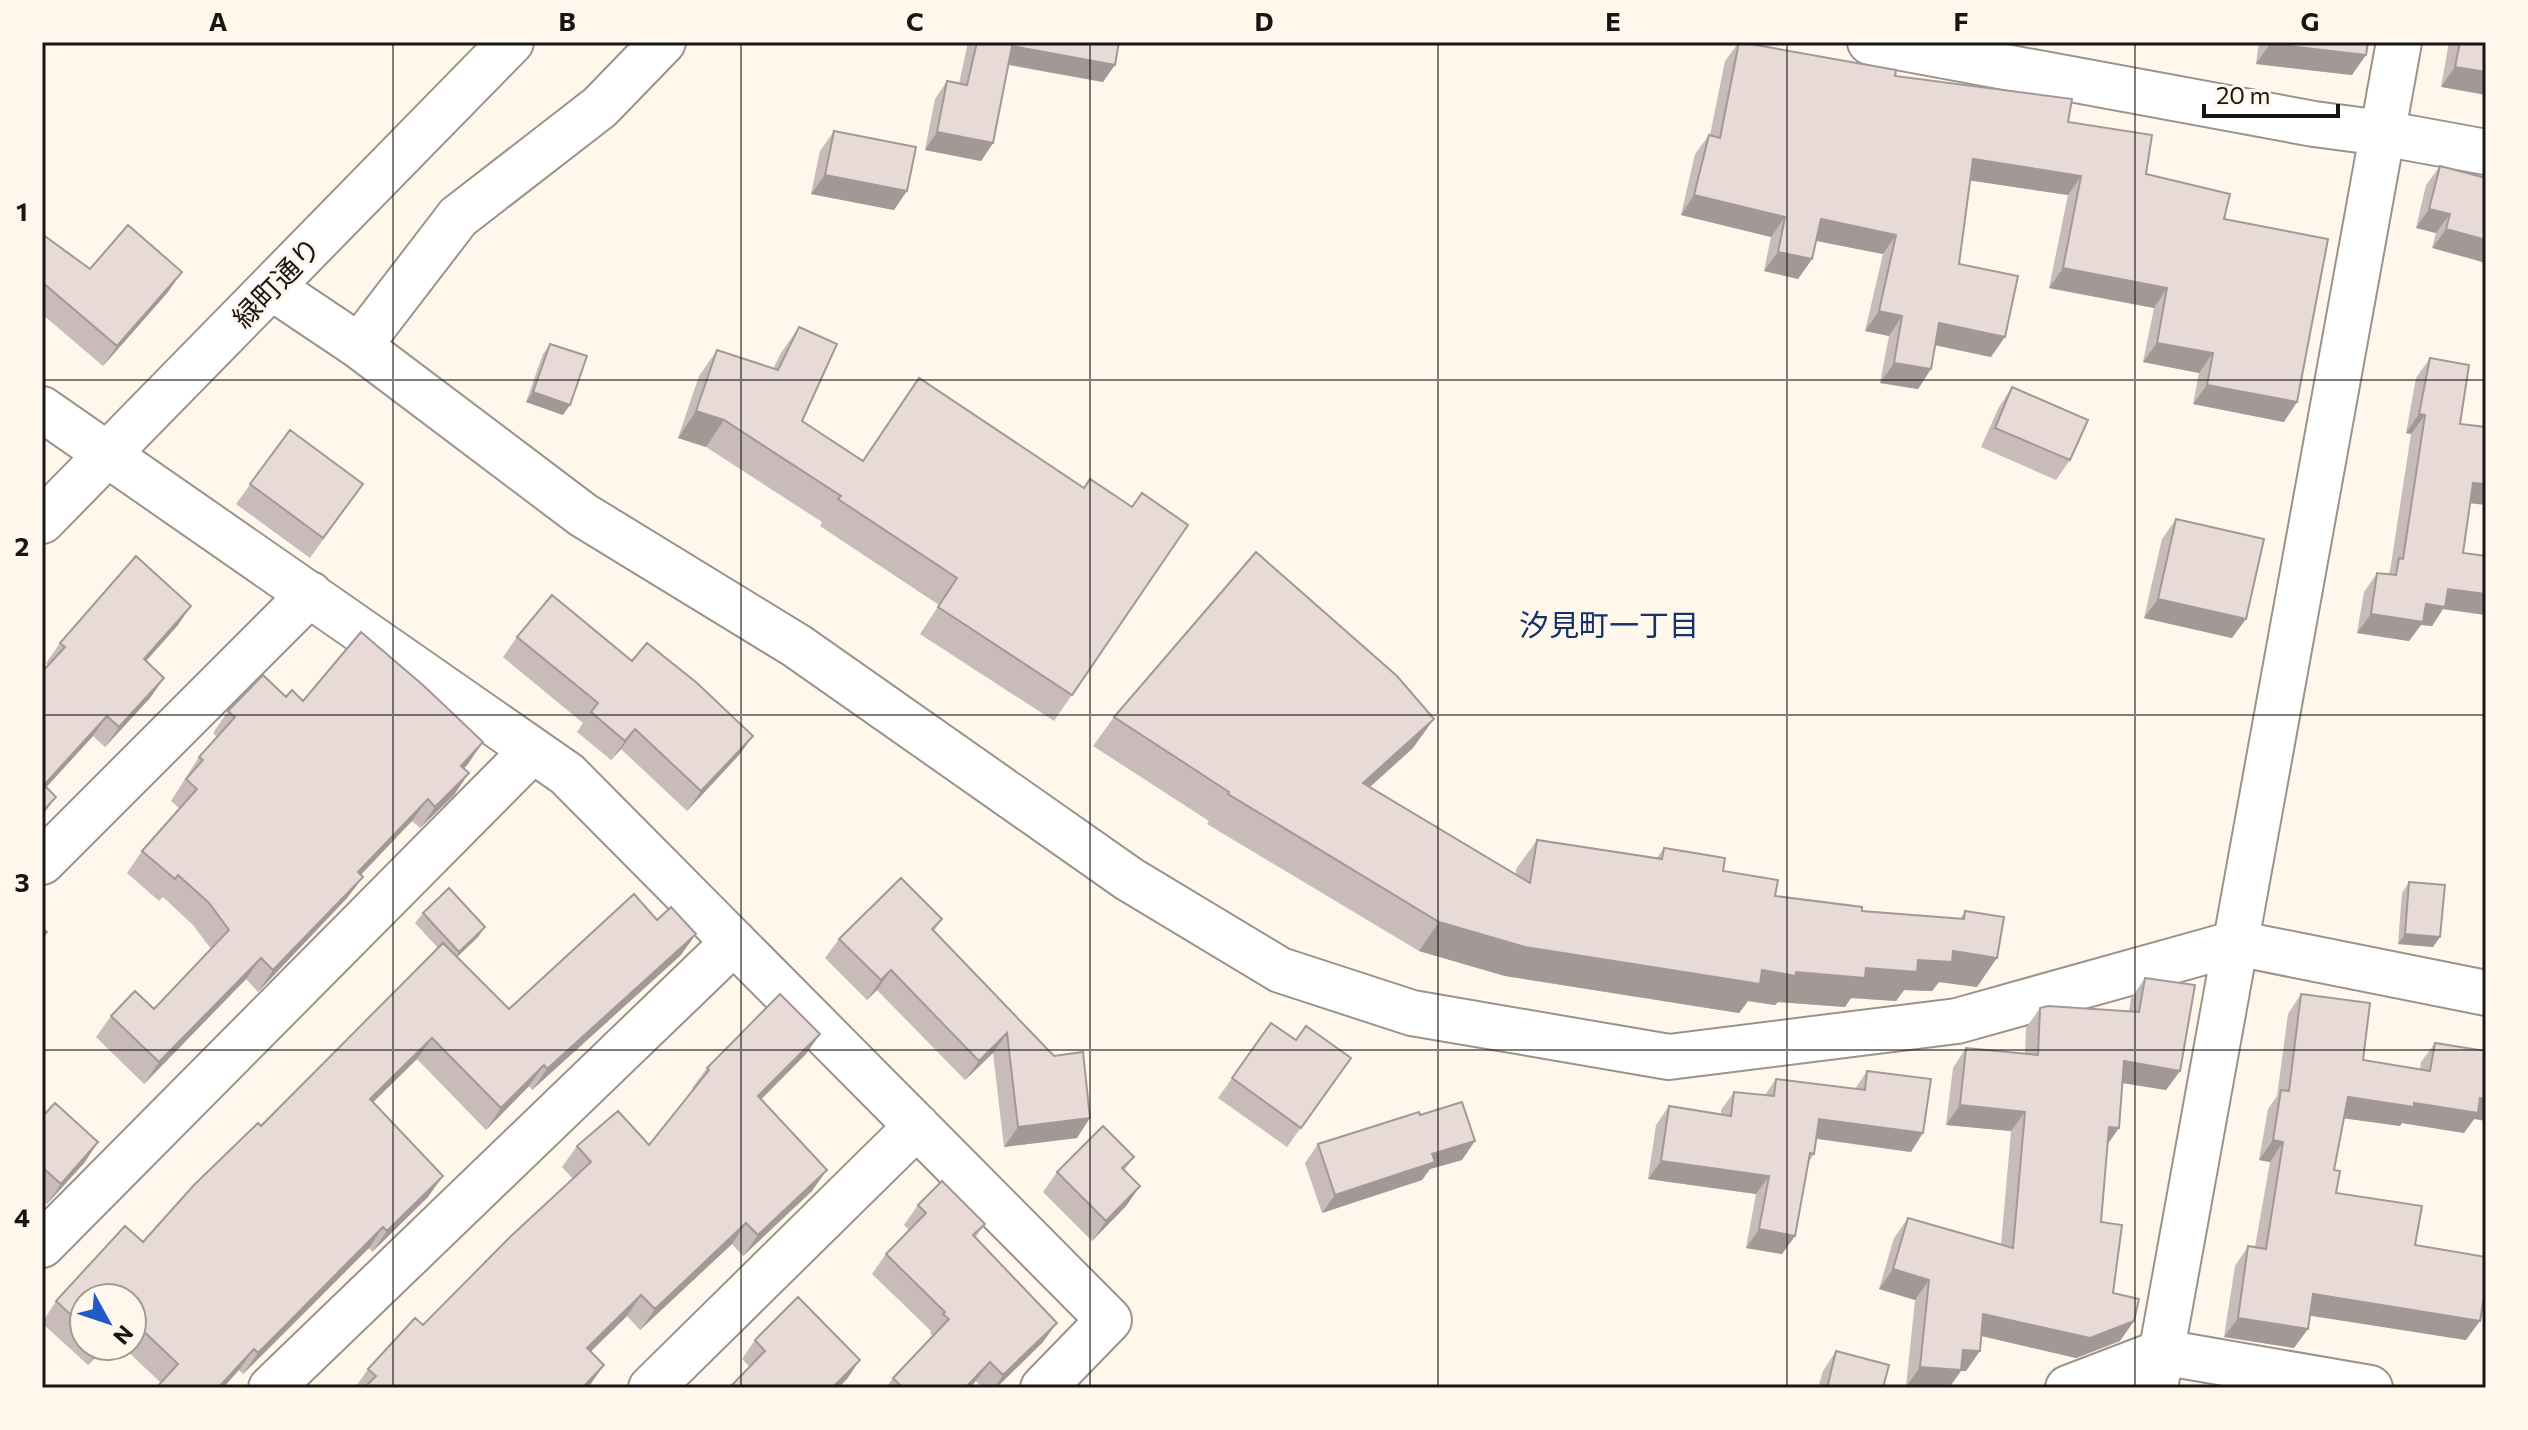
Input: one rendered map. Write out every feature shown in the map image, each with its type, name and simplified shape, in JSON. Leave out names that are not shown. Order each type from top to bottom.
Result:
[{"type":"street","name":"緑町通り","points":[[42,521],[511,42]]},
{"type":"street","points":[[359,346],[458,217],[600,107],[663,42]]},
{"type":"street","points":[[1870,42],[2314,124],[2486,152]]},
{"type":"street","points":[[2158,1370],[2399,42]]},
{"type":"street","points":[[271,287],[359,346],[583,515],[797,646],[1129,879],[1280,970],[1412,1013],[1669,1057],[1957,1021],[2236,943],[2486,993]]},
{"type":"street","points":[[42,409],[567,774],[1109,1320],[1043,1388]]},
{"type":"street","points":[[42,862],[310,594]]},
{"type":"street","points":[[42,1245],[532,751]]},
{"type":"street","points":[[271,1388],[734,942]]},
{"type":"street","points":[[651,1388],[917,1126]]},
{"type":"street","points":[[2068,1388],[2158,1370],[2370,1388]]},
{"type":"building","points":[[977,42],[1119,42],[1115,65],[1012,46],[993,143],[937,132],[947,81],[967,85]]},
{"type":"building","points":[[1739,42],[1896,70],[1895,76],[2072,99],[2068,122],[2152,135],[2146,174],[2230,194],[2224,219],[2328,239],[2297,402],[2207,385],[2213,353],[2157,343],[2167,288],[2063,268],[2081,176],[1973,159],[1959,264],[2018,276],[2005,337],[1939,323],[1931,369],[1894,363],[1902,316],[1879,311],[1896,235],[1821,219],[1812,259],[1778,252],[1785,217],[1694,195],[1709,135],[1720,138]]},
{"type":"building","points":[[2270,42],[2368,42],[2366,55]]},
{"type":"building","points":[[2460,42],[2486,42],[2486,72],[2455,67]]},
{"type":"building","points":[[834,131],[916,147],[907,191],[825,175]]},
{"type":"building","points":[[2440,166],[2486,178],[2486,240],[2446,229],[2450,214],[2429,209]]},
{"type":"building","points":[[128,225],[182,272],[117,346],[42,282],[42,234],[90,269]]},
{"type":"building","points":[[799,327],[837,344],[802,421],[863,461],[919,378],[1084,488],[1090,479],[1132,507],[1142,493],[1188,525],[1072,695],[938,607],[957,578],[838,499],[841,496],[724,420],[696,411],[717,350],[778,370]]},
{"type":"building","points":[[550,344],[587,356],[570,405],[533,392]]},
{"type":"building","points":[[2430,358],[2469,365],[2460,424],[2486,427],[2486,484],[2473,483],[2463,553],[2486,556],[2486,594],[2448,589],[2445,607],[2426,604],[2423,622],[2371,614],[2377,573],[2396,575],[2399,558],[2403,559],[2425,415],[2419,414]]},
{"type":"building","points":[[2012,387],[2088,420],[2070,460],[1995,428]]},
{"type":"building","points":[[290,430],[363,484],[323,538],[250,484]]},
{"type":"building","points":[[2176,519],[2264,539],[2246,619],[2158,599]]},
{"type":"building","points":[[1256,552],[1397,676],[1434,719],[1363,783],[1530,883],[1537,840],[1662,859],[1664,848],[1725,858],[1723,871],[1778,880],[1775,896],[1862,907],[1862,911],[1964,919],[1965,911],[2004,917],[1997,958],[1953,951],[1952,962],[1918,960],[1917,972],[1866,968],[1865,978],[1796,972],[1796,976],[1762,970],[1760,984],[1525,947],[1439,922],[1228,794],[1114,717]]},
{"type":"building","points":[[136,556],[191,606],[144,659],[164,678],[119,727],[107,716],[44,785],[56,797],[42,812],[42,672],[65,647],[60,643]]},
{"type":"building","points":[[552,595],[632,661],[647,643],[697,683],[753,736],[701,791],[635,729],[625,741],[591,712],[598,703],[517,637]]},
{"type":"building","points":[[361,632],[483,742],[461,766],[469,773],[435,807],[428,799],[358,872],[363,877],[273,970],[261,958],[159,1062],[111,1016],[135,991],[154,1009],[229,930],[209,903],[178,875],[175,879],[142,851],[197,789],[186,779],[203,760],[199,757],[235,717],[228,711],[263,675],[286,697],[292,690],[303,701]]},
{"type":"building","points":[[901,878],[942,919],[932,929],[1054,1056],[1083,1052],[1090,1118],[1018,1127],[1007,1033],[979,1061],[891,970],[881,980],[839,939]]},
{"type":"building","points":[[2409,882],[2445,885],[2440,937],[2405,934]]},
{"type":"building","points":[[449,888],[485,927],[459,952],[423,913]]},
{"type":"building","points":[[634,894],[657,920],[671,907],[696,934],[547,1069],[544,1065],[501,1108],[432,1038],[370,1099],[443,1176],[387,1231],[383,1227],[258,1353],[254,1349],[218,1388],[156,1388],[178,1364],[148,1335],[148,1282],[73,1282],[125,1226],[143,1242],[194,1185],[258,1123],[261,1126],[443,943],[509,1009]]},
{"type":"building","points":[[2145,978],[2195,985],[2180,1071],[2124,1061],[2119,1128],[2109,1127],[2101,1222],[2122,1225],[2113,1293],[2139,1299],[2134,1321],[2090,1338],[1983,1314],[1980,1351],[1963,1350],[1961,1370],[1920,1367],[1929,1280],[1893,1269],[1908,1218],[2013,1248],[2025,1112],[1960,1105],[1966,1048],[2038,1055],[2040,1008],[2139,1012]]},
{"type":"building","points":[[780,994],[820,1034],[758,1096],[827,1170],[758,1235],[746,1223],[655,1309],[641,1295],[587,1348],[604,1365],[584,1386],[586,1388],[364,1388],[376,1376],[368,1369],[415,1318],[423,1325],[510,1237],[591,1162],[577,1146],[618,1111],[649,1145],[709,1070],[707,1068]]},
{"type":"building","points":[[2301,994],[2370,1003],[2363,1060],[2430,1071],[2435,1043],[2486,1051],[2486,1099],[2480,1098],[2478,1113],[2348,1097],[2334,1170],[2340,1171],[2336,1193],[2422,1206],[2415,1245],[2486,1257],[2486,1285],[2480,1321],[2313,1294],[2308,1329],[2238,1318],[2248,1246],[2266,1249],[2283,1142],[2273,1140],[2281,1090],[2289,1091]]},
{"type":"building","points":[[1271,1023],[1296,1040],[1306,1026],[1351,1058],[1301,1128],[1232,1078]]},
{"type":"building","points":[[1867,1071],[1931,1079],[1923,1133],[1819,1119],[1795,1236],[1759,1229],[1769,1176],[1661,1161],[1669,1106],[1731,1116],[1734,1092],[1774,1096],[1776,1079],[1865,1090]]},
{"type":"building","points":[[1462,1102],[1475,1141],[1432,1154],[1435,1162],[1335,1195],[1318,1144],[1419,1112],[1420,1115]]},
{"type":"building","points":[[55,1103],[98,1142],[61,1184],[42,1167],[42,1117]]},
{"type":"building","points":[[1103,1126],[1134,1157],[1122,1168],[1140,1186],[1106,1221],[1057,1172]]},
{"type":"building","points":[[942,1181],[985,1224],[973,1235],[1057,1323],[1003,1375],[990,1362],[965,1388],[903,1388],[893,1378],[949,1319],[886,1254],[926,1213],[918,1205]]},
{"type":"building","points":[[68,1288],[68,1312],[56,1301]]},
{"type":"building","points":[[798,1297],[860,1360],[832,1388],[729,1388],[765,1351],[755,1340]]},
{"type":"building","points":[[1836,1351],[1889,1365],[1883,1388],[1827,1388]]},
{"type":"district","name":"汐見町一丁目","points":[[1609,623]]}]
